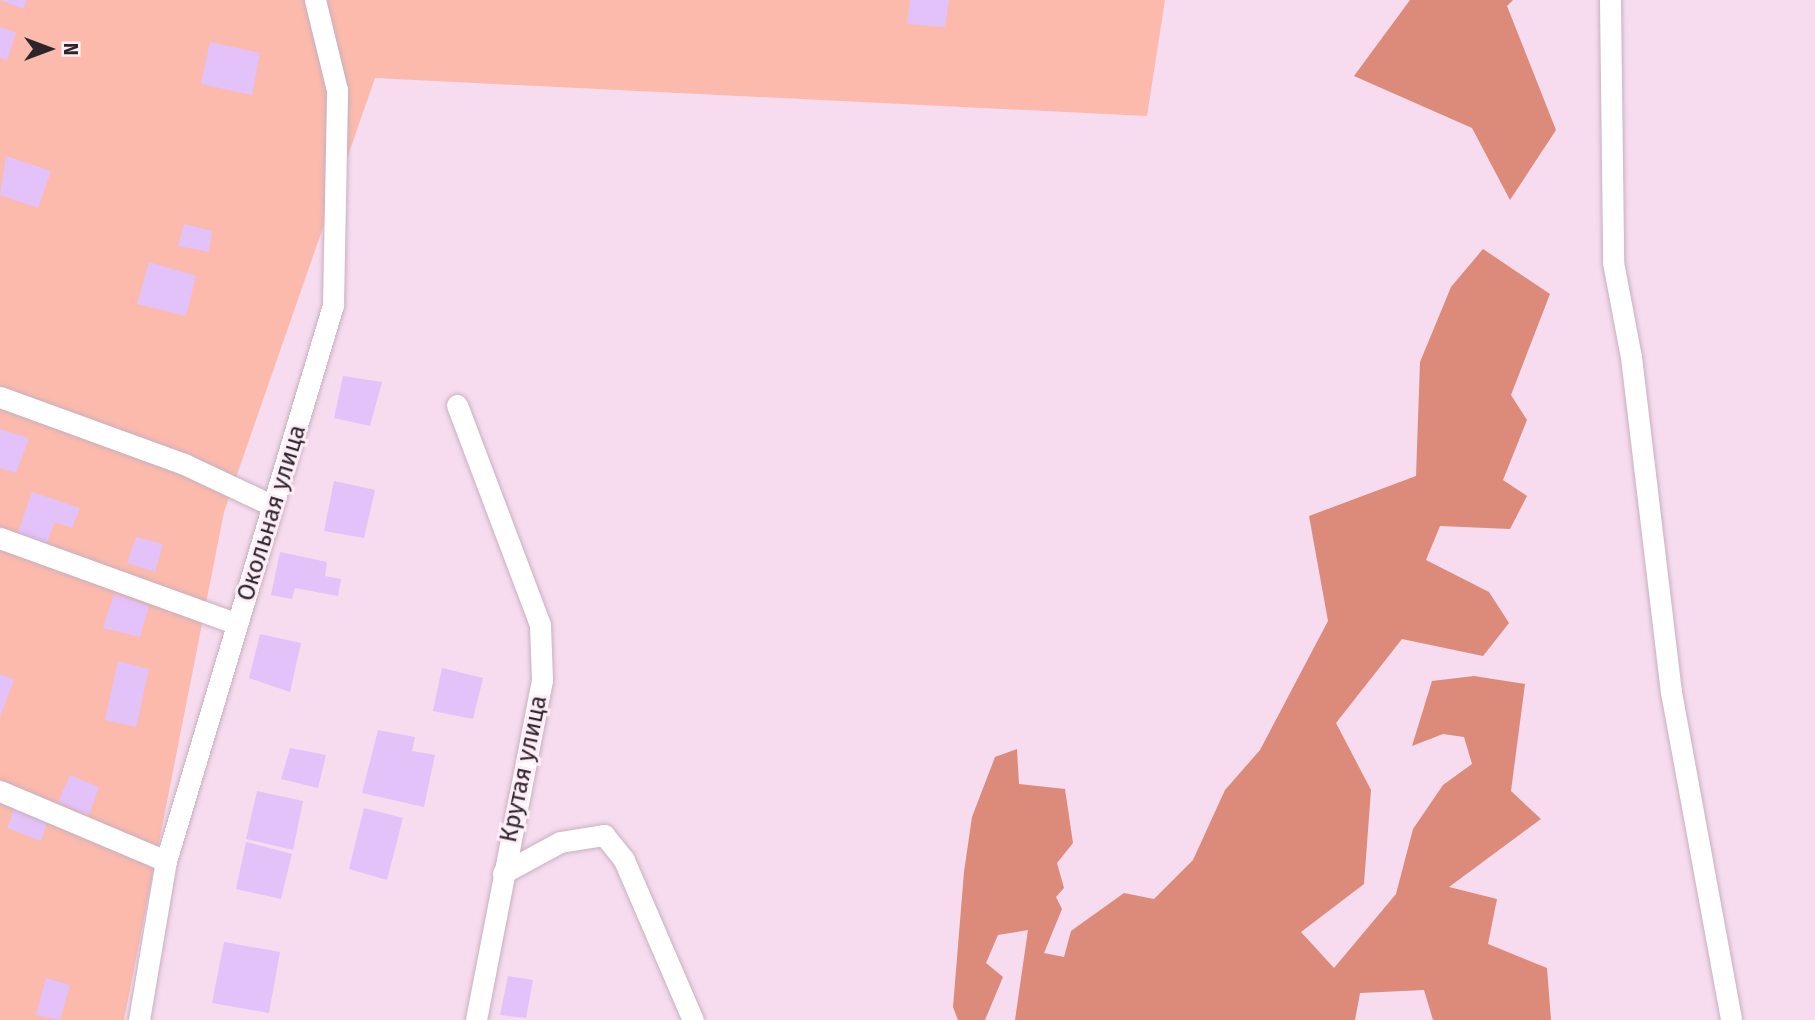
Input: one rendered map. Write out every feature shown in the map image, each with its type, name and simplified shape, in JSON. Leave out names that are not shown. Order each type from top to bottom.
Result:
[{"type":"street","name":"Окольная улица","points":[[139,1020],[166,861],[333,306],[337,90],[315,0]]},
{"type":"street","points":[[1610,0],[1613,262],[1631,358],[1671,692],[1731,1020]]},
{"type":"street","points":[[0,397],[184,464],[271,505]]},
{"type":"street","name":"Крутая улица","points":[[457,405],[540,625],[542,680],[477,1020]]},
{"type":"street","points":[[0,538],[237,624]]},
{"type":"street","points":[[0,792],[166,861]]},
{"type":"street","points":[[503,873],[560,842],[604,835],[624,860],[693,1020]]},
{"type":"shaded area","points":[[0,0],[1165,0],[1147,116],[375,78],[224,512],[124,1020],[0,1020]]},
{"type":"shaded area","points":[[1410,0],[1513,0],[1507,6],[1556,130],[1510,200],[1472,128],[1354,76]]},
{"type":"shaded area","points":[[1483,249],[1550,294],[1511,395],[1527,420],[1503,480],[1527,496],[1510,529],[1440,526],[1426,560],[1489,592],[1509,623],[1483,656],[1402,639],[1336,723],[1371,790],[1364,884],[1301,932],[1334,968],[1396,894],[1413,829],[1443,785],[1472,764],[1464,737],[1443,734],[1412,746],[1432,681],[1474,676],[1525,684],[1511,791],[1541,819],[1449,887],[1497,899],[1488,944],[1547,968],[1551,1020],[1433,1020],[1424,990],[1360,993],[1355,1020],[1015,1020],[1028,930],[998,935],[986,963],[1003,977],[985,1020],[958,1020],[953,1007],[964,872],[972,817],[995,757],[1017,749],[1019,784],[1065,789],[1073,843],[1057,863],[1064,888],[1056,897],[1062,909],[1044,953],[1064,957],[1071,931],[1124,893],[1154,899],[1193,860],[1225,790],[1260,750],[1328,621],[1309,516],[1416,476],[1420,362],[1451,287]]},
{"type":"building","points":[[0,0],[27,0],[23,9]]},
{"type":"building","points":[[910,0],[949,0],[945,27],[907,24]]},
{"type":"building","points":[[0,27],[16,33],[7,60],[0,58]]},
{"type":"building","points":[[210,42],[260,53],[252,95],[201,84]]},
{"type":"building","points":[[6,156],[51,171],[38,208],[0,195]]},
{"type":"building","points":[[184,224],[212,231],[209,252],[178,246]]},
{"type":"building","points":[[149,262],[196,276],[186,316],[137,304]]},
{"type":"building","points":[[343,376],[382,382],[370,426],[334,418]]},
{"type":"building","points":[[0,429],[29,438],[16,473],[0,468]]},
{"type":"building","points":[[334,481],[375,490],[364,538],[324,531]]},
{"type":"building","points":[[32,492],[80,508],[72,528],[55,522],[45,548],[16,538]]},
{"type":"building","points":[[136,537],[163,544],[155,572],[127,563]]},
{"type":"building","points":[[280,552],[327,562],[325,576],[341,579],[338,596],[295,588],[292,599],[271,595]]},
{"type":"building","points":[[114,594],[149,606],[140,637],[103,628]]},
{"type":"building","points":[[260,634],[301,643],[290,692],[249,678]]},
{"type":"building","points":[[118,661],[149,669],[136,727],[105,720]]},
{"type":"building","points":[[442,668],[483,678],[473,719],[433,711]]},
{"type":"building","points":[[0,674],[14,680],[0,717]]},
{"type":"building","points":[[378,730],[415,737],[412,751],[435,755],[424,807],[362,793]]},
{"type":"building","points":[[290,748],[326,755],[318,788],[281,779]]},
{"type":"building","points":[[70,775],[99,787],[89,815],[58,802]]},
{"type":"building","points":[[257,791],[303,801],[293,850],[246,839]]},
{"type":"building","points":[[15,807],[48,820],[41,841],[7,828]]},
{"type":"building","points":[[364,808],[403,818],[387,880],[349,869]]},
{"type":"building","points":[[246,842],[292,854],[281,899],[236,889]]},
{"type":"building","points":[[224,942],[280,952],[269,1013],[212,1003]]},
{"type":"building","points":[[508,976],[533,980],[526,1018],[500,1015]]},
{"type":"building","points":[[46,978],[70,985],[60,1020],[36,1015]]}]
